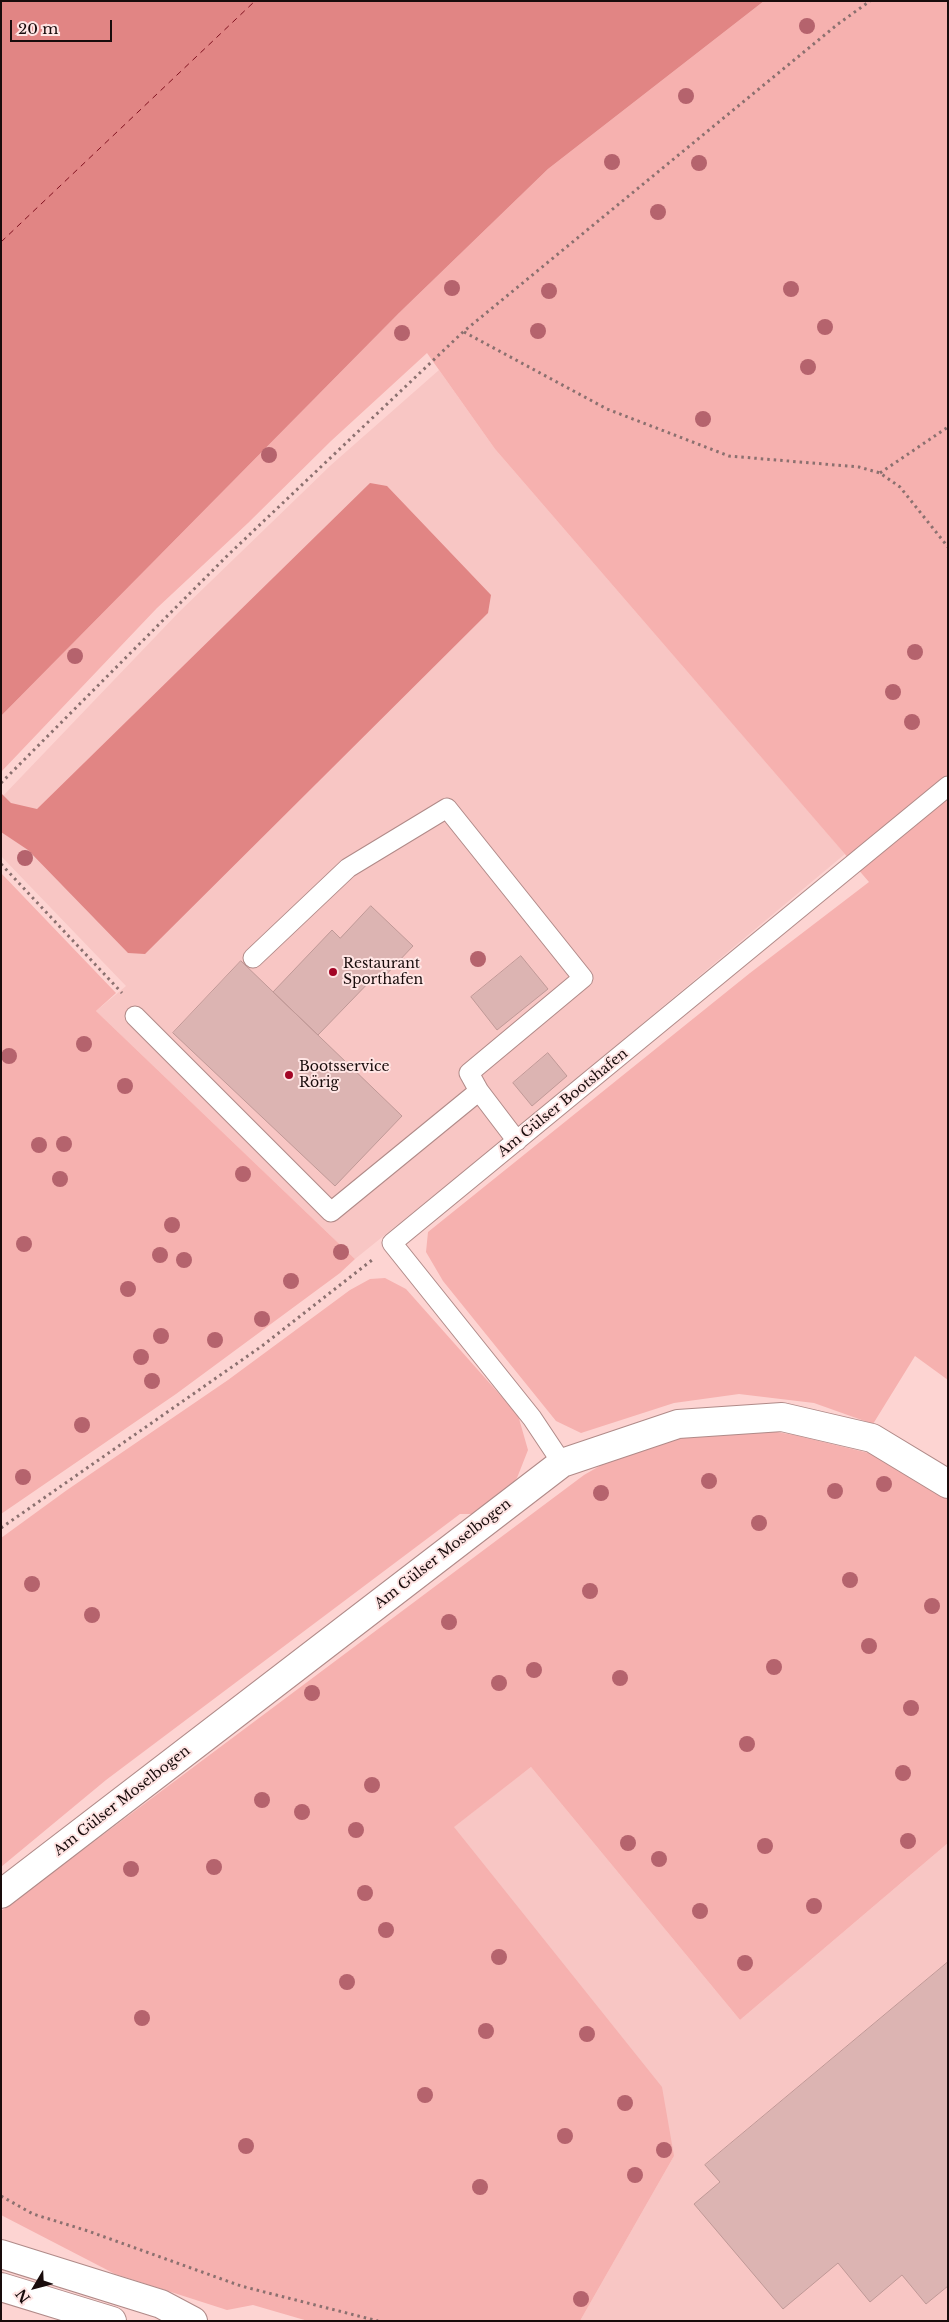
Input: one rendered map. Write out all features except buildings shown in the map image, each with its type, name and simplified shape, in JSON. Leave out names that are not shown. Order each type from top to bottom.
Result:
[{"type":"street","name":"Am Gülser Moselbogen","points":[[1,1894],[562,1463],[678,1424],[782,1417],[872,1438],[948,1484]]},
{"type":"street","points":[[1,2241],[34,2264]]},
{"type":"street","points":[[1,2254],[162,2304],[193,2321]]},
{"type":"street","points":[[1,2287],[76,2314],[112,2321]]},
{"type":"lane","name":"Am Gülser Bootshafen","points":[[392,1243],[948,786]]},
{"type":"lane","points":[[253,958],[348,868],[447,808],[584,978],[468,1073],[479,1091],[517,1141]]},
{"type":"lane","points":[[135,1016],[330,1212],[479,1091]]},
{"type":"lane","points":[[392,1243],[532,1418],[562,1463]]},
{"type":"path","points":[[1,783],[228,555],[464,332],[838,24],[870,1]]},
{"type":"path","points":[[464,332],[607,409],[729,456],[859,467],[880,473],[900,487],[948,547]]},
{"type":"path","points":[[880,473],[948,427]]},
{"type":"path","points":[[1,864],[120,989],[135,1016]]},
{"type":"path","points":[[1,1528],[262,1346],[352,1277],[392,1243]]},
{"type":"path","points":[[1,2196],[33,2214],[240,2286],[378,2321]]},
{"type":"shaded area","points":[[1,1],[764,1],[548,169],[399,313],[1,716]]},
{"type":"shaded area","points":[[764,1],[948,1],[948,1380],[915,1356],[873,1424],[814,1403],[739,1394],[674,1403],[581,1433],[556,1421],[443,1281],[426,1252],[428,1232],[750,973],[869,882],[495,449],[427,353],[331,441],[248,523],[157,608],[1,772],[1,716],[399,313],[548,169]]},
{"type":"shaded area","points":[[439,370],[495,449],[845,854],[526,1121],[355,1259],[96,1011],[126,986],[1,856],[1,798],[179,612],[331,465]]},
{"type":"shaded area","points":[[370,483],[387,486],[491,595],[488,613],[145,954],[128,953],[28,850],[1,832],[1,793],[11,803],[37,809]]},
{"type":"shaded area","points":[[1,873],[116,993],[96,1011],[355,1259],[340,1273],[176,1394],[1,1514]]},
{"type":"shaded area","points":[[385,1278],[406,1289],[518,1415],[528,1450],[517,1478],[502,1497],[480,1514],[460,1514],[106,1780],[1,1867],[1,1538],[67,1490],[228,1380],[350,1290],[370,1279]]},
{"type":"shaded area","points":[[754,1428],[794,1435],[877,1455],[948,1496],[948,1843],[740,2020],[531,1767],[454,1827],[662,2087],[674,2156],[580,2321],[308,2321],[253,2305],[227,2310],[115,2274],[1,2215],[1,1911],[584,1475],[624,1452],[703,1433]]},
{"type":"shaded area","points":[[531,1767],[740,2020],[948,1843],[948,2321],[580,2321],[674,2156],[453,1827]]},
{"type":"ferry route","points":[[1,242],[255,1]]},
{"type":"place","name":"Restaurant Sporthafen","points":[[333,972]]},
{"type":"place","name":"Bootsservice Rörig","points":[[289,1075]]}]
